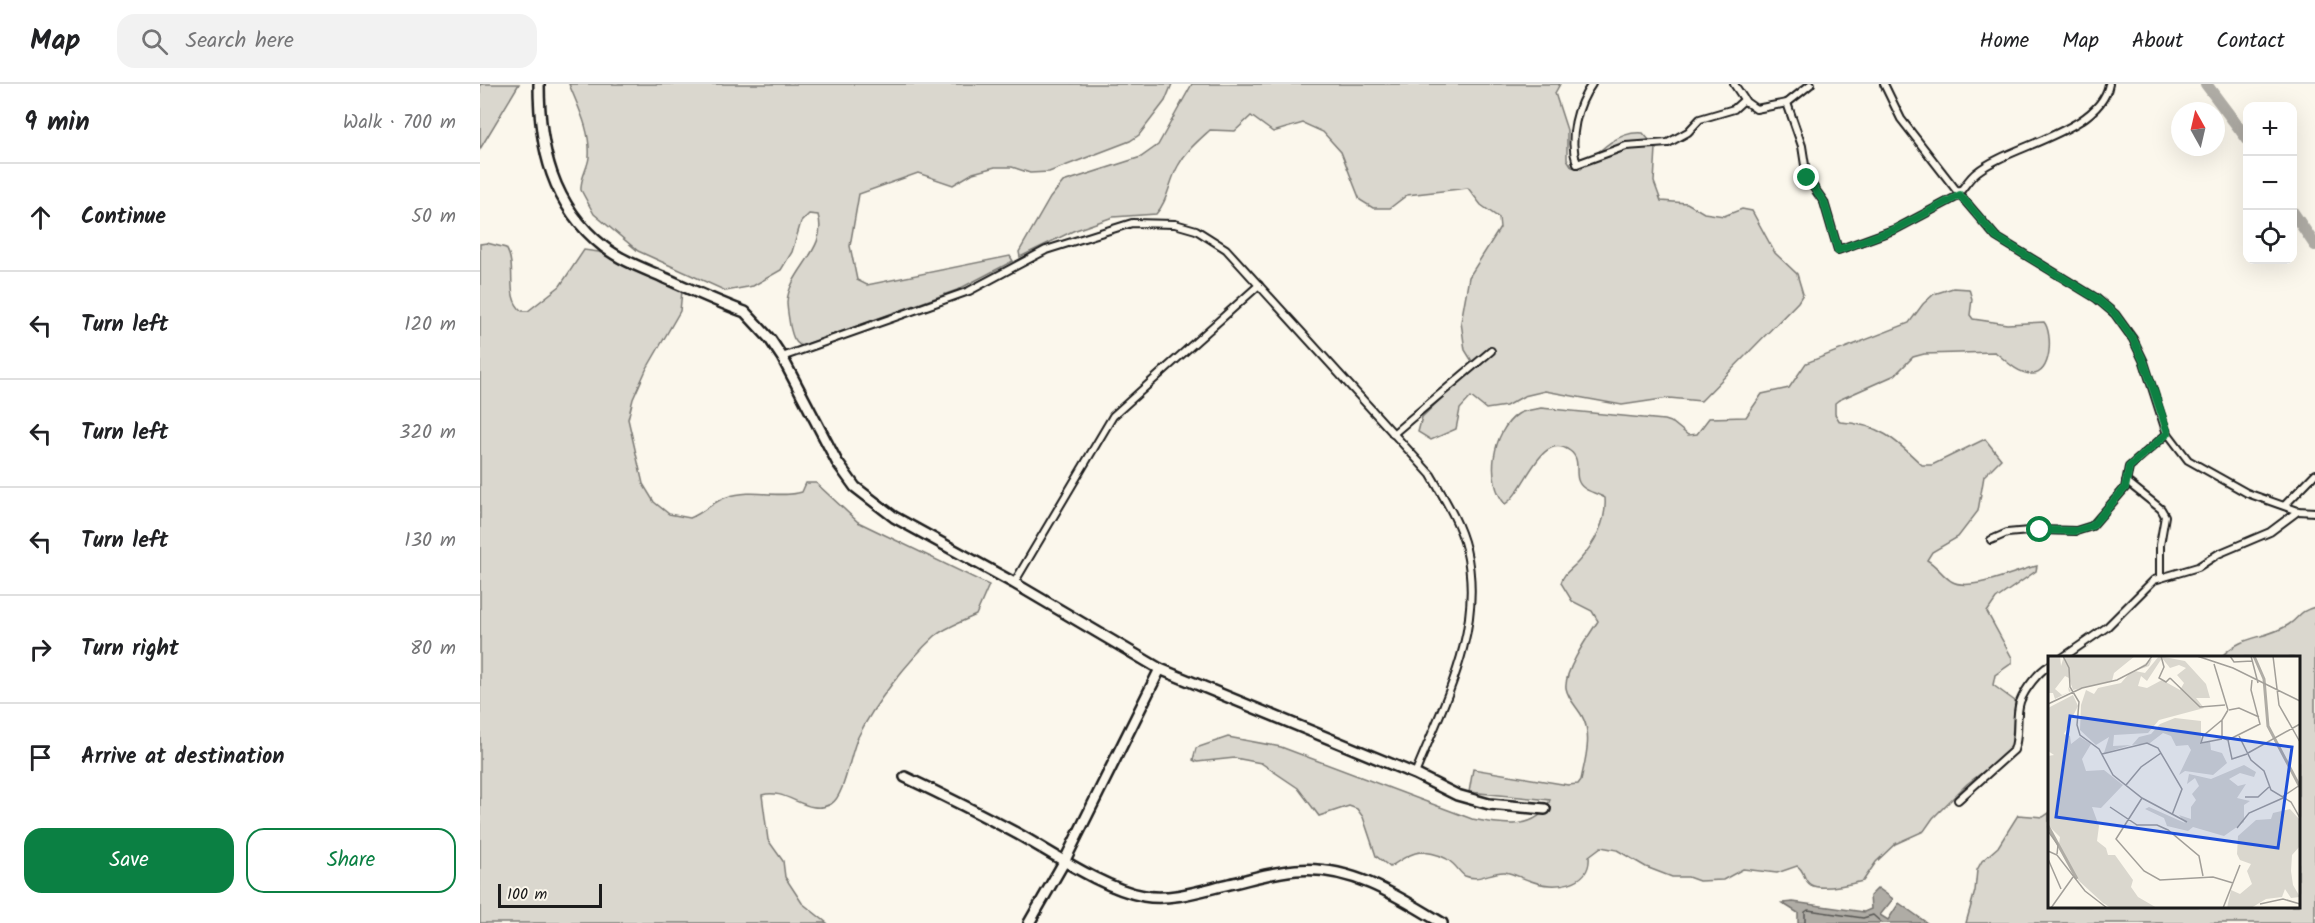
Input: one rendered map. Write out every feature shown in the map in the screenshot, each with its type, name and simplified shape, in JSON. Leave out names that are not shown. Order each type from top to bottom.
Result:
[{"type":"street","points":[[539,84],[545,157],[555,185],[571,212],[585,229],[605,247],[625,260],[745,312],[770,339],[782,357],[837,462],[855,487],[894,517],[1014,583],[1160,669],[1415,774],[1457,795],[1489,804],[1545,809]]},
{"type":"street","points":[[1592,84],[1581,100],[1575,126],[1577,164],[1626,146],[1668,143],[1688,132],[1700,119],[1734,109],[1744,100]]},
{"type":"street","points":[[1734,84],[1744,100],[1756,109],[1787,103],[1811,84]]},
{"type":"street","points":[[1884,84],[1901,119],[1959,194],[1996,237],[2096,298],[2115,314],[2133,339],[2144,362],[2168,433],[2188,460],[2247,493],[2298,511],[2315,512]]},
{"type":"street","points":[[1787,103],[1802,146],[1807,178],[1824,202],[1838,250],[1896,229],[1959,194],[1977,172],[2044,141],[2097,108],[2105,99],[2109,84]]},
{"type":"street","points":[[782,357],[969,291],[1046,250],[1132,223],[1175,224],[1196,230],[1226,249],[1431,475],[1452,511],[1466,549],[1473,602],[1464,656],[1415,774]]},
{"type":"street","points":[[1014,583],[1113,416],[1259,285]]},
{"type":"street","points":[[1394,434],[1491,351]]},
{"type":"street","points":[[1990,540],[2007,533],[2040,530],[2076,531],[2092,526],[2125,488],[2129,467],[2136,458],[2168,433]]},
{"type":"street","points":[[2285,505],[2315,474]]},
{"type":"street","points":[[2126,481],[2161,509],[2165,516],[2160,545],[2160,578]]},
{"type":"street","points":[[2064,656],[2107,627],[2127,609],[2145,587],[2160,578],[2198,567],[2218,554],[2270,532],[2298,511]]},
{"type":"street","points":[[1958,800],[2014,750],[2018,739],[2020,702],[2042,670],[2048,666]]},
{"type":"street","points":[[1029,923],[1064,861],[1160,669]]},
{"type":"street","points":[[905,777],[1126,891],[1158,897],[1295,870],[1322,871],[1372,884],[1442,923]]},
{"type":"shaded area","points":[[480,84],[519,84],[480,149]]},
{"type":"shaded area","points":[[569,84],[1172,84],[1165,101],[1139,135],[1130,141],[1049,172],[1030,173],[1012,167],[995,167],[973,173],[953,185],[918,173],[859,194],[850,246],[857,280],[867,285],[1010,256],[1013,261],[957,290],[801,346],[792,335],[787,302],[789,290],[814,249],[818,238],[820,227],[818,215],[809,214],[801,222],[792,252],[781,270],[753,286],[726,291],[638,251],[594,214],[581,190],[588,161],[588,138]]},
{"type":"shaded area","points":[[1192,84],[1560,84],[1555,93],[1567,130],[1567,159],[1572,167],[1581,169],[1601,149],[1625,135],[1643,133],[1656,148],[1654,182],[1661,201],[1687,203],[1704,213],[1724,216],[1742,209],[1752,211],[1775,253],[1797,274],[1803,294],[1798,302],[1701,401],[1669,398],[1622,405],[1545,391],[1524,396],[1506,406],[1486,409],[1471,397],[1460,409],[1456,429],[1431,440],[1418,432],[1422,417],[1475,366],[1465,350],[1461,322],[1469,277],[1500,228],[1499,218],[1481,205],[1468,188],[1407,195],[1390,208],[1373,208],[1360,200],[1341,152],[1323,132],[1303,123],[1273,132],[1251,116],[1235,131],[1210,130],[1193,146],[1178,166],[1156,214],[1113,217],[1073,231],[1020,257],[1019,252],[1050,198],[1063,182],[1141,157],[1158,145]]},
{"type":"shaded area","points":[[487,243],[506,248],[511,264],[514,298],[522,311],[528,311],[560,286],[584,250],[599,252],[682,291],[680,311],[646,370],[633,399],[628,419],[643,484],[654,502],[669,514],[690,518],[717,501],[737,494],[794,494],[802,492],[806,483],[816,483],[858,522],[989,585],[976,615],[935,636],[903,670],[882,697],[858,737],[844,784],[831,804],[814,807],[780,795],[762,795],[768,840],[783,861],[785,877],[802,903],[827,923],[480,923],[480,244]]},
{"type":"shaded area","points":[[1953,288],[1969,289],[1972,299],[1970,315],[1973,319],[2007,324],[2044,322],[2049,335],[2049,353],[2043,368],[2038,373],[2026,373],[2012,366],[1995,352],[1924,354],[1913,357],[1895,375],[1839,400],[1835,403],[1835,414],[1840,422],[1854,423],[1885,434],[1922,465],[1932,465],[1985,439],[2001,459],[1984,476],[1978,511],[1958,537],[1932,552],[1927,560],[1951,581],[1959,584],[1981,583],[2037,566],[2036,571],[1996,599],[1987,612],[2012,658],[2012,663],[1995,675],[1993,685],[2015,701],[2011,751],[1967,784],[1933,818],[1924,831],[1895,844],[1876,862],[1863,881],[1816,887],[1808,883],[1797,866],[1777,873],[1743,869],[1723,880],[1699,881],[1688,877],[1672,877],[1646,867],[1617,850],[1601,847],[1589,856],[1584,874],[1578,879],[1560,885],[1540,884],[1505,872],[1470,878],[1463,875],[1446,858],[1423,852],[1410,855],[1390,867],[1376,856],[1363,817],[1357,809],[1349,806],[1319,816],[1298,788],[1261,763],[1235,758],[1197,762],[1193,760],[1196,748],[1228,737],[1281,747],[1472,819],[1516,824],[1536,818],[1550,800],[1469,792],[1473,769],[1568,785],[1578,784],[1581,780],[1587,748],[1587,731],[1582,716],[1567,692],[1566,681],[1578,653],[1598,621],[1592,611],[1572,601],[1561,583],[1589,548],[1598,532],[1604,516],[1605,498],[1580,484],[1574,455],[1559,447],[1550,448],[1542,455],[1512,498],[1505,504],[1495,483],[1493,470],[1497,444],[1509,422],[1520,413],[1541,408],[1664,420],[1673,423],[1688,435],[1697,434],[1709,418],[1746,417],[1762,394],[1789,388],[1806,363],[1909,323],[1923,304],[1934,294]]},
{"type":"shaded area","points":[[2315,607],[2315,923],[1966,923],[1975,891],[1977,870],[1982,861],[1998,847],[2018,815],[2043,817],[2048,814],[2048,908],[2300,908],[2300,656],[2222,656],[2237,644],[2279,630],[2305,611]]},
{"type":"water","points":[[1878,888],[1893,899],[1880,915],[1888,920],[1899,903],[1927,923],[1798,923],[1798,913],[1782,903],[1793,902],[1864,912],[1871,909],[1870,896]]},
{"type":"waterway","points":[[2206,84],[2243,133]]},
{"type":"waterway","points":[[2297,218],[2315,245]]},
{"type":"route","points":[[1807,178],[1824,202],[1838,250],[1896,229],[1960,195],[1996,237],[2022,250],[2096,298],[2115,314],[2133,339],[2144,362],[2168,433],[2136,458],[2129,467],[2125,488],[2092,526],[2076,531],[2040,530]]}]
